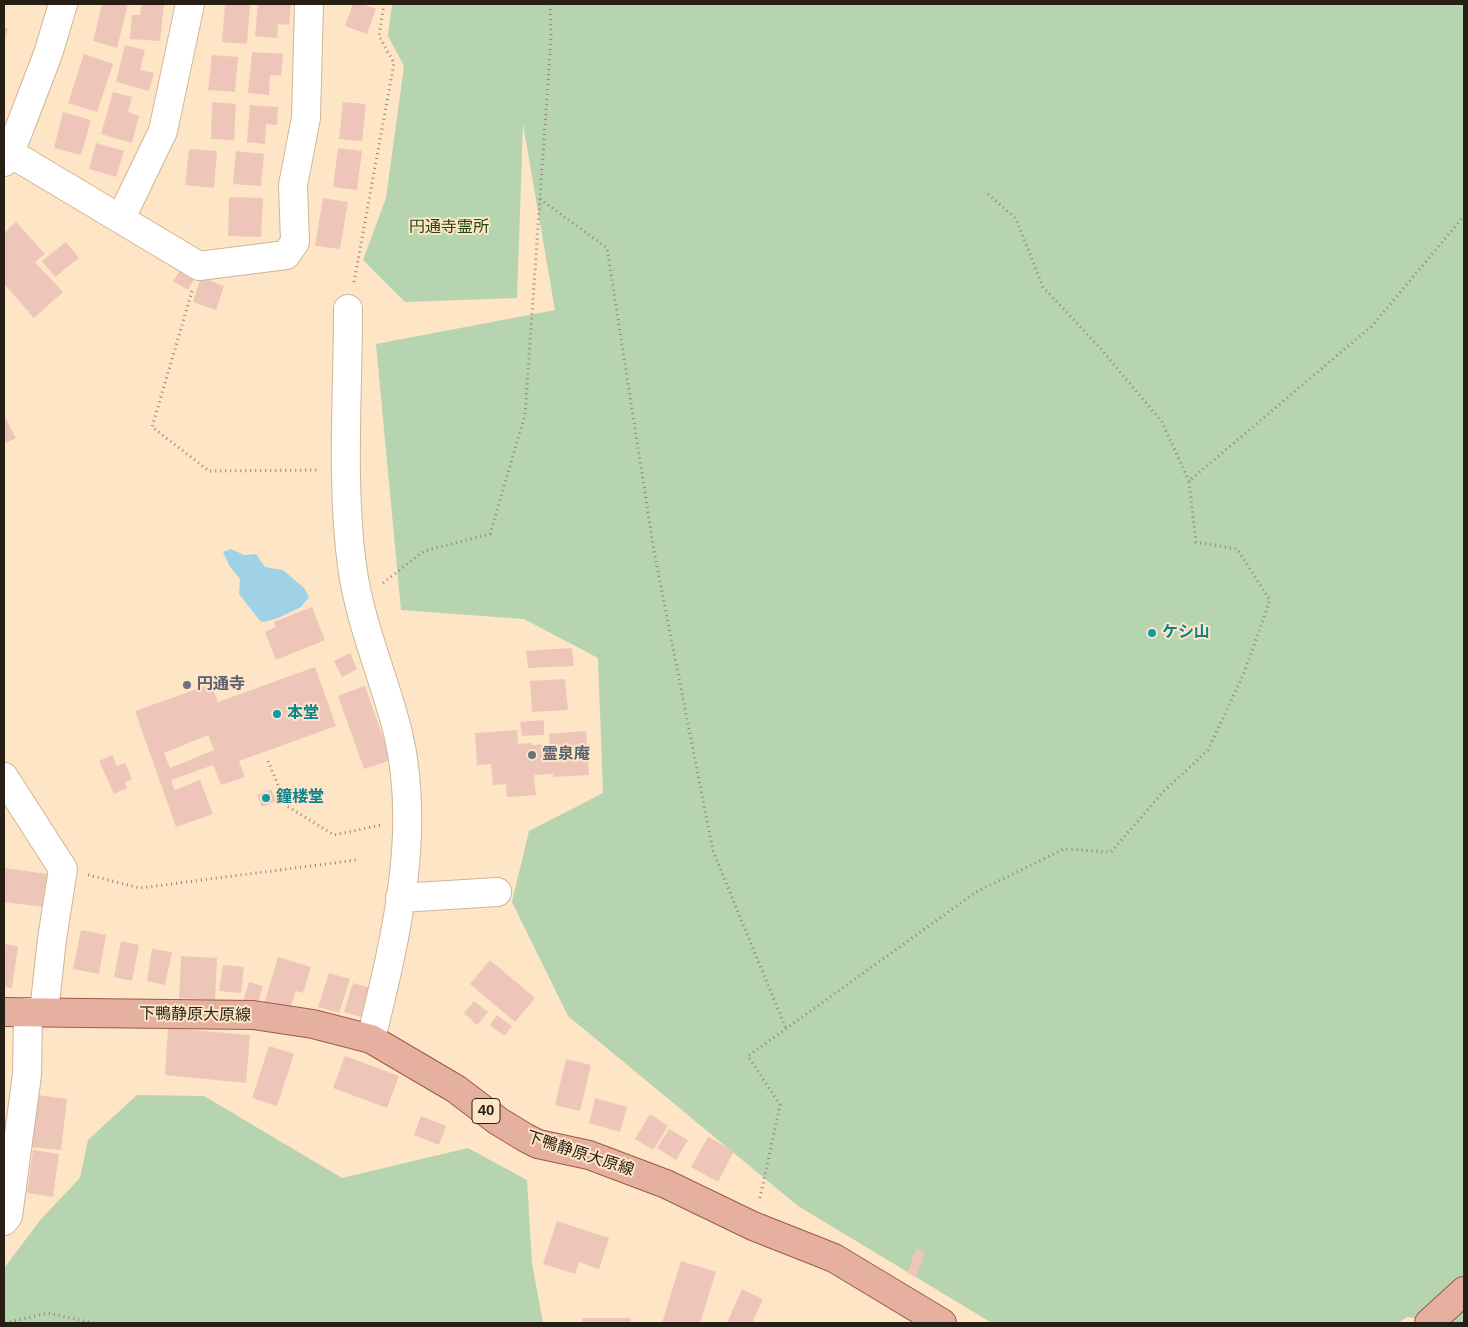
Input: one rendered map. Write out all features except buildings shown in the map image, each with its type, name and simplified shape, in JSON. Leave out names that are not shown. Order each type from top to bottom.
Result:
[{"type":"main road","name":"下鴨静原大原線","points":[[25,1012],[253,1015],[313,1024],[371,1038],[456,1089],[498,1121],[538,1144],[589,1155],[666,1184],[753,1226],[834,1258],[942,1323]]},
{"type":"main road","points":[[1429,1323],[1464,1291]]},
{"type":"street","points":[[63,4],[48,54],[7,158],[121,218],[199,266],[286,255],[295,242],[293,185],[306,118],[309,4]]},
{"type":"street","points":[[121,218],[163,131],[190,4]]},
{"type":"street","points":[[348,309],[348,522],[358,602],[398,733],[408,788],[408,819],[400,898],[392,950],[371,1038]]},
{"type":"street","points":[[4,777],[63,869],[52,939],[25,1012],[28,1074],[10,1163],[8,1216],[4,1221]]},
{"type":"street","points":[[400,898],[497,892]]},
{"type":"path","points":[[348,309],[394,63],[379,36],[384,4]]},
{"type":"path","points":[[358,602],[424,551],[490,534],[525,414],[551,38],[550,4]]},
{"type":"path","points":[[753,1226],[780,1105],[748,1056],[976,892],[1064,849],[1110,852],[1163,792],[1208,750],[1244,673],[1270,600],[1236,549],[1196,542],[1189,481],[1162,422],[1100,348],[1043,287],[1016,219],[988,194]]},
{"type":"path","points":[[540,199],[607,248],[654,551],[713,851],[786,1029]]},
{"type":"path","points":[[1189,481],[1372,326],[1464,216]]},
{"type":"path","points":[[199,266],[152,427],[209,472],[347,470]]},
{"type":"path","points":[[268,761],[288,806],[334,835],[408,819]]},
{"type":"path","points":[[63,869],[140,888],[357,860]]},
{"type":"path","points":[[5,1323],[48,1313],[93,1323]]},
{"type":"green space","name":"円通寺霊所","points":[[392,4],[1464,4],[1464,1323],[1407,1317],[1398,1323],[992,1323],[798,1206],[568,1016],[512,902],[529,831],[603,793],[598,658],[524,619],[401,610],[376,344],[555,310],[523,124],[517,298],[405,302],[363,260],[386,198],[404,66],[388,36]]},
{"type":"green space","points":[[137,1095],[204,1096],[342,1178],[468,1148],[527,1180],[532,1263],[543,1323],[4,1323],[4,1268],[42,1218],[80,1178],[88,1140]]},
{"type":"water","points":[[231,549],[244,555],[256,554],[265,567],[283,570],[304,588],[309,597],[301,607],[278,618],[264,622],[260,621],[239,594],[240,579],[230,567],[223,552]]},
{"type":"place","name":"ケシ山","points":[[1152,633]]},
{"type":"place","name":"円通寺","points":[[187,685]]},
{"type":"place","name":"本堂","points":[[277,714]]},
{"type":"place","name":"霊泉庵","points":[[532,755]]},
{"type":"place","name":"鐘楼堂","points":[[266,798]]}]
